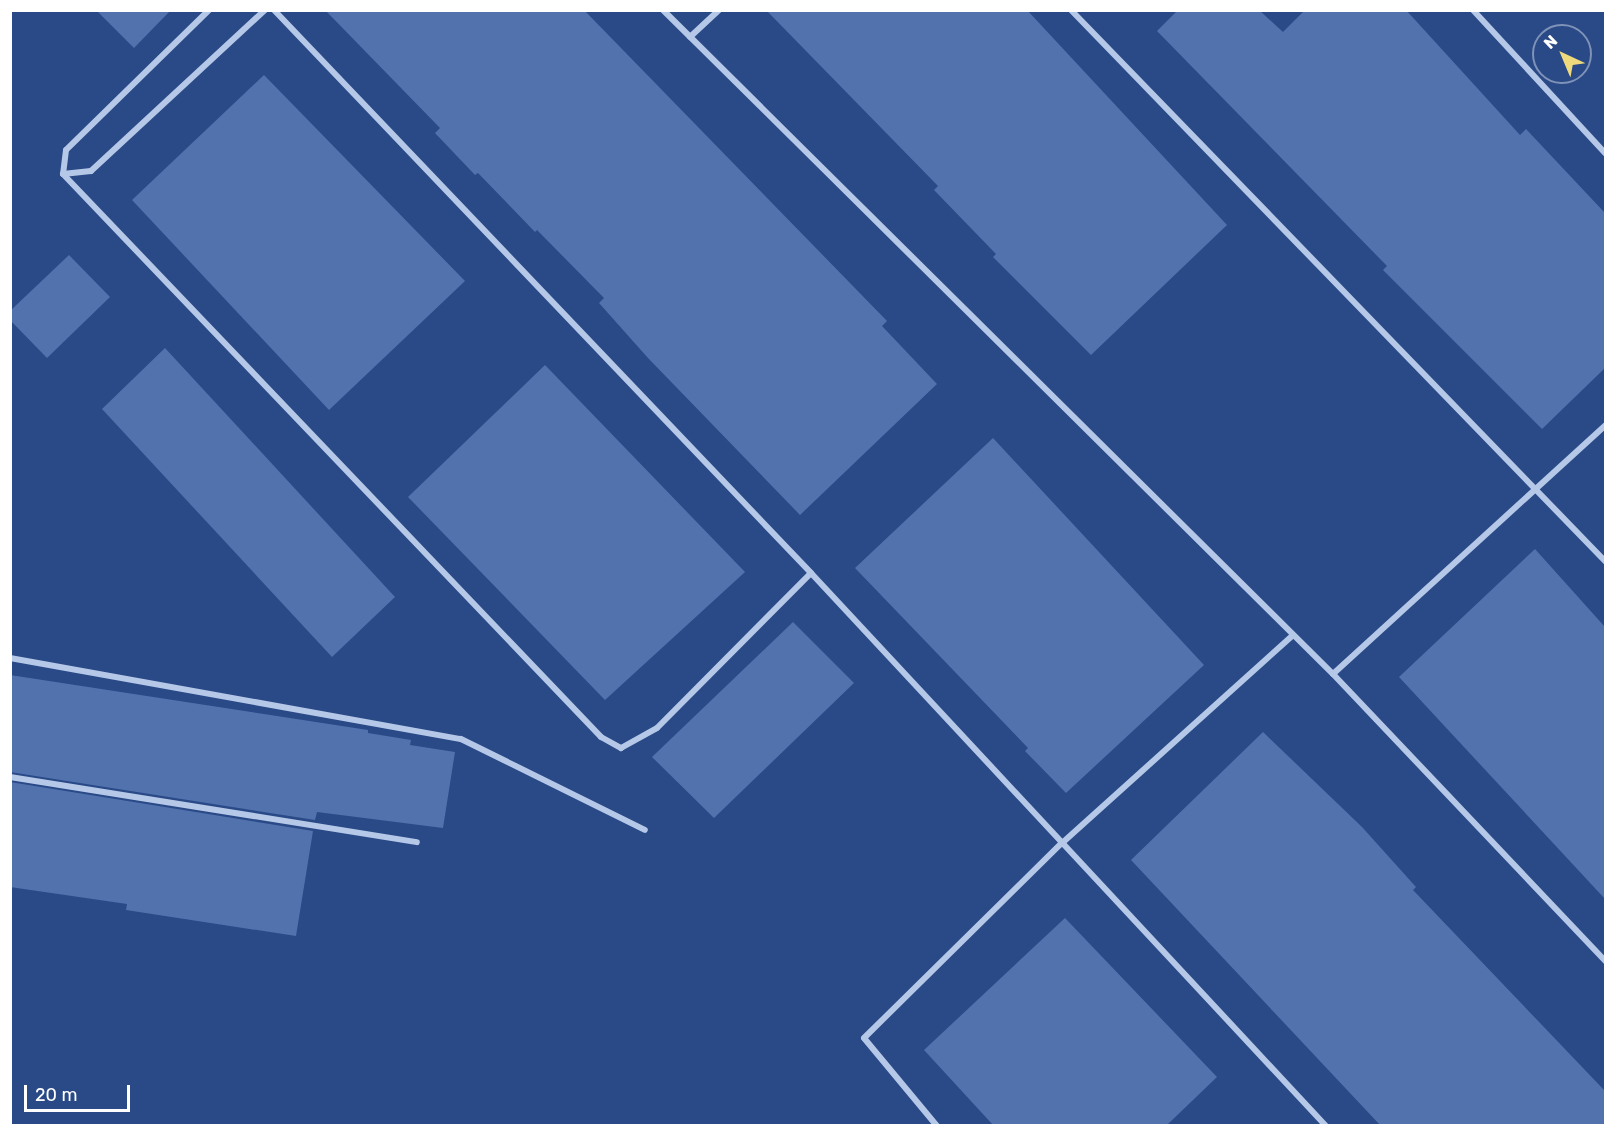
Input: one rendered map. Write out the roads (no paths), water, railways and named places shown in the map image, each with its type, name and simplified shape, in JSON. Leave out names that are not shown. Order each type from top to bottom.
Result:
[{"type":"street","points":[[63,174],[66,150],[209,10]]},
{"type":"street","points":[[63,174],[91,171],[265,10]]},
{"type":"street","points":[[274,10],[811,573],[1061,844],[1326,1125]]},
{"type":"street","points":[[663,10],[1333,674],[1605,962]]},
{"type":"street","points":[[690,37],[719,10]]},
{"type":"street","points":[[1071,10],[1605,562]]},
{"type":"street","points":[[1473,10],[1605,154]]},
{"type":"street","points":[[63,174],[601,737],[621,747],[657,728],[811,573]]},
{"type":"street","points":[[1333,674],[1605,424]]},
{"type":"street","points":[[937,1125],[864,1038],[1061,844],[1293,635]]},
{"type":"street","points":[[10,658],[461,739],[645,830]]},
{"type":"street","points":[[10,777],[417,842]]}]
